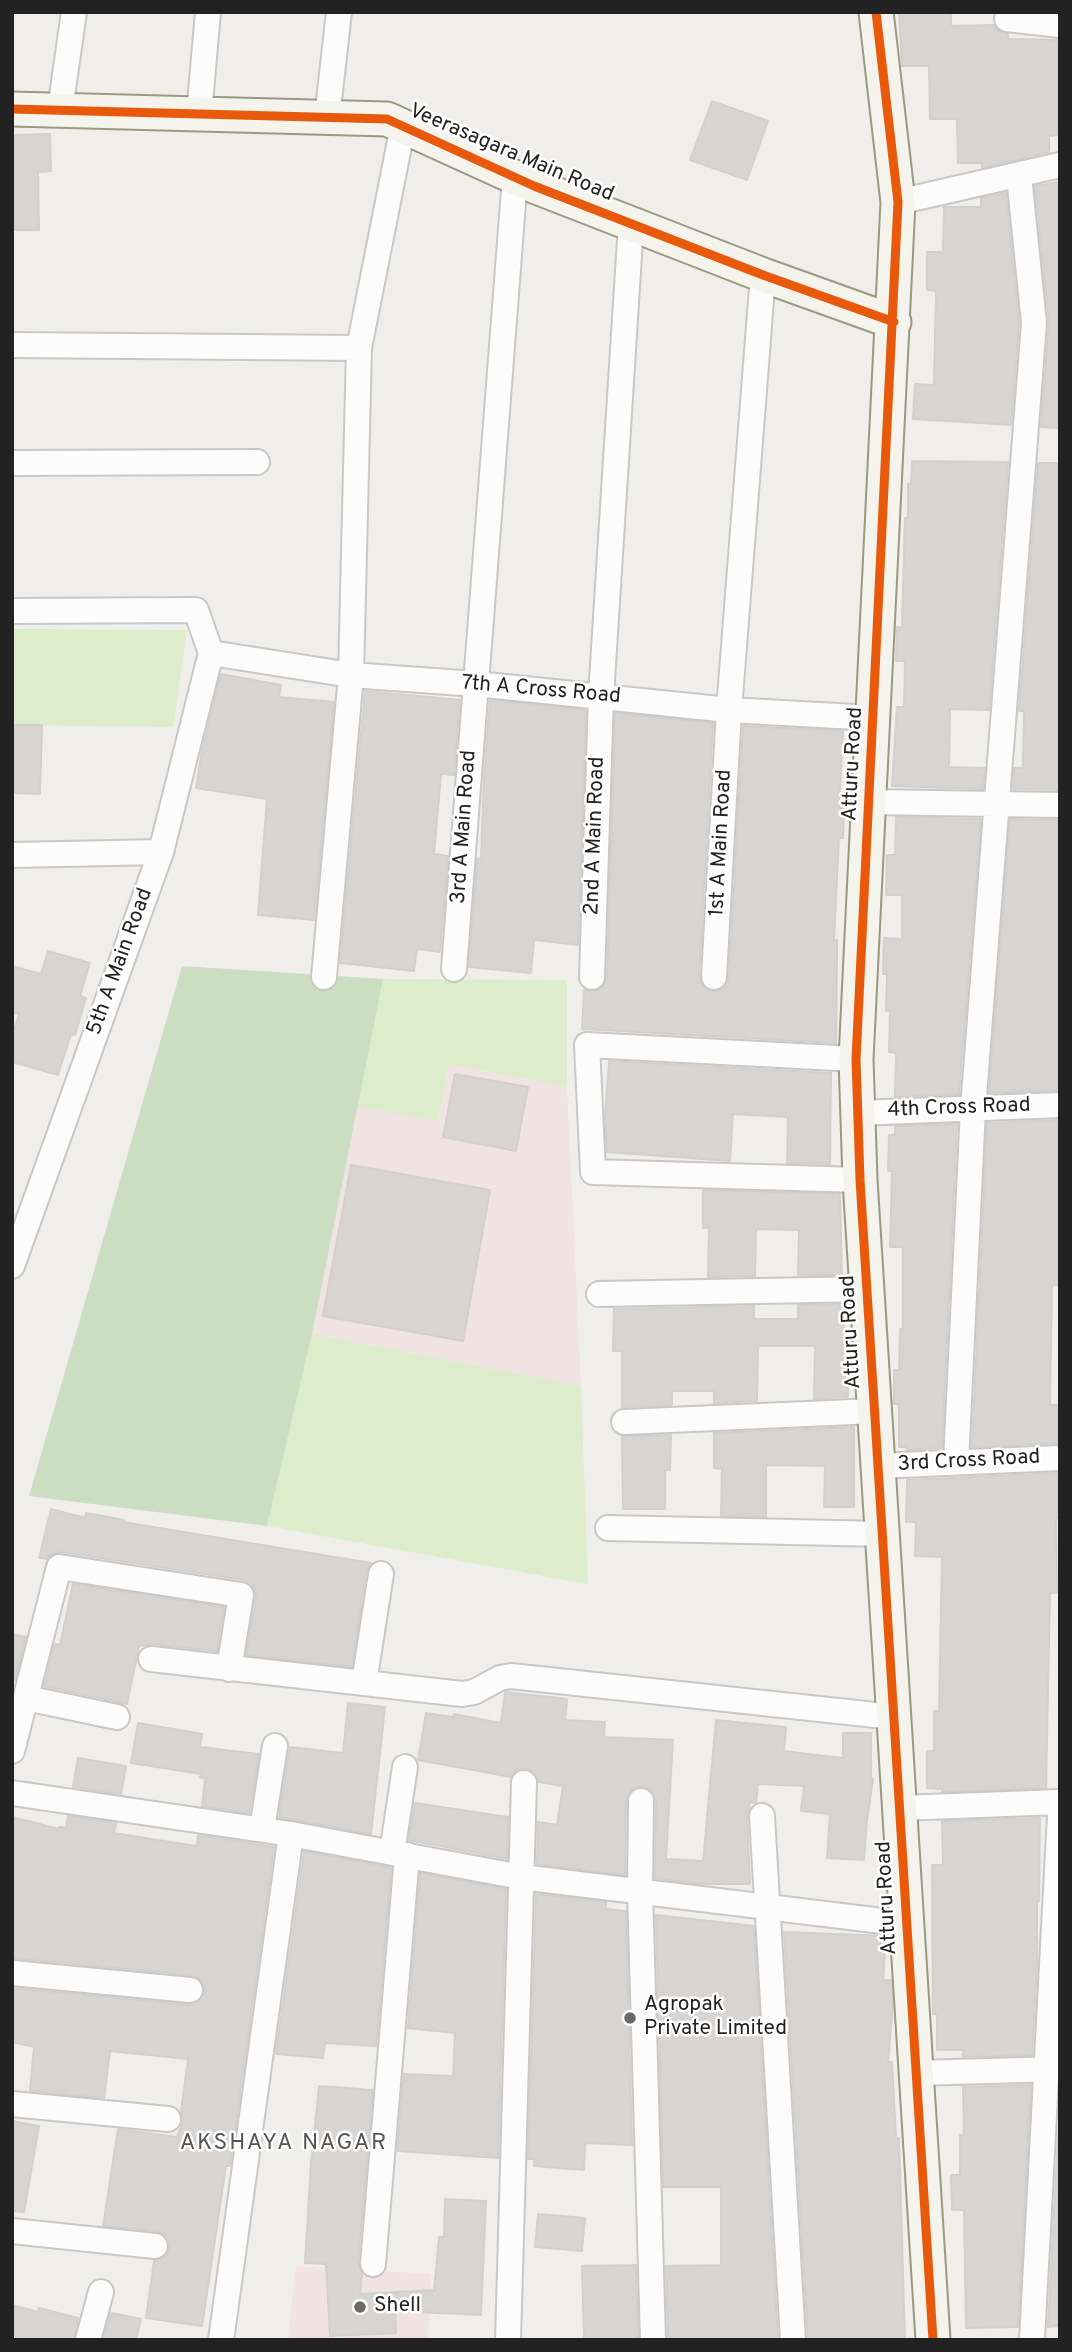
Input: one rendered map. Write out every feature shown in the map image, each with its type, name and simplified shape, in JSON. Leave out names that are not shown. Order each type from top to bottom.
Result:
[{"type":"street","points":[[60,110],[74,12]]},
{"type":"street","points":[[199,114],[208,12]]},
{"type":"street","points":[[327,118],[339,12]]},
{"type":"street","name":"Atturu Road","points":[[876,12],[898,202],[856,1059],[860,1180],[933,2340]]},
{"type":"street","points":[[1007,19],[1060,25]]},
{"type":"street","name":"Veerasagara Main Road","points":[[12,109],[387,119],[515,177],[631,224],[894,322]]},
{"type":"street","points":[[324,976],[351,676],[359,348],[403,127]]},
{"type":"street","points":[[898,202],[1060,165]]},
{"type":"street","points":[[956,1462],[973,1109],[1034,323],[1019,176]]},
{"type":"street","name":"3rd A Main Road","points":[[454,970],[515,177]]},
{"type":"street","name":"2nd A Main Road","points":[[592,976],[601,696],[631,224]]},
{"type":"street","name":"1st A Main Road","points":[[715,976],[729,710],[763,275]]},
{"type":"street","points":[[12,345],[359,348]]},
{"type":"street","points":[[12,463],[257,462]]},
{"type":"street","points":[[12,611],[196,610],[211,653]]},
{"type":"street","name":"7th A Cross Road","points":[[211,653],[351,676],[476,684],[729,710],[873,718]]},
{"type":"street","name":"5th A Main Road","points":[[12,1266],[21,1208],[161,852],[211,653]]},
{"type":"street","points":[[869,802],[1060,805]]},
{"type":"street","points":[[12,855],[161,852]]},
{"type":"street","points":[[856,1059],[587,1045],[593,1172],[860,1180]]},
{"type":"street","name":"4th Cross Road","points":[[858,1113],[1060,1105]]},
{"type":"street","points":[[598,1294],[867,1289]]},
{"type":"street","points":[[624,1422],[875,1412]]},
{"type":"street","name":"3rd Cross Road","points":[[878,1466],[1060,1458]]},
{"type":"street","points":[[608,1528],[883,1534]]},
{"type":"street","points":[[12,1751],[59,1567],[241,1595],[229,1669]]},
{"type":"street","points":[[364,1683],[381,1574]]},
{"type":"street","points":[[151,1659],[462,1694],[474,1692],[500,1678],[511,1676],[894,1717]]},
{"type":"street","points":[[26,1698],[117,1717]]},
{"type":"street","points":[[262,1829],[275,1746]]},
{"type":"street","points":[[373,2264],[405,1767]]},
{"type":"street","points":[[508,2340],[524,1783]]},
{"type":"street","points":[[12,1793],[262,1829],[520,1877],[907,1924]]},
{"type":"street","points":[[641,1801],[640,1890],[653,2340]]},
{"type":"street","points":[[900,1808],[1060,1802]]},
{"type":"street","points":[[1032,2340],[1053,2069],[1060,1815]]},
{"type":"street","points":[[762,1816],[793,2340]]},
{"type":"street","points":[[221,2340],[291,1834]]},
{"type":"street","points":[[12,1973],[190,1990]]},
{"type":"street","points":[[916,2073],[1053,2069]]},
{"type":"street","points":[[12,2104],[168,2119]]},
{"type":"street","points":[[12,2231],[155,2246]]},
{"type":"street","points":[[88,2340],[101,2292]]},
{"type":"shaded area","points":[[449,1064],[567,1087],[581,1386],[312,1334],[357,1107],[438,1121]]},
{"type":"shaded area","name":"Shell","points":[[296,2266],[431,2274],[428,2340],[288,2340]]},
{"type":"green space","points":[[12,629],[187,630],[173,727],[12,725]]},
{"type":"green space","points":[[182,966],[383,979],[312,1334],[267,1526],[29,1496]]},
{"type":"green space","points":[[383,979],[567,980],[567,1087],[449,1064],[438,1121],[357,1107]]},
{"type":"green space","points":[[312,1334],[581,1386],[588,1584],[267,1526]]},
{"type":"building","points":[[899,12],[951,12],[951,26],[994,25],[999,31],[1008,34],[1008,39],[1060,40],[1060,135],[1049,136],[1049,152],[982,168],[982,163],[958,163],[957,119],[930,119],[929,66],[902,66]]},
{"type":"building","points":[[712,101],[768,121],[747,180],[690,160]]},
{"type":"building","points":[[50,134],[51,171],[38,172],[39,230],[12,230],[12,135]]},
{"type":"building","points":[[1060,182],[1060,428],[1041,427],[1049,322],[1035,186]]},
{"type":"building","points":[[1006,193],[1019,323],[1011,425],[913,419],[915,384],[934,385],[936,291],[927,290],[927,252],[943,252],[944,207],[981,207],[981,198]]},
{"type":"building","points":[[912,461],[1008,462],[989,710],[950,709],[949,767],[985,768],[983,789],[892,786],[897,707],[904,707],[905,661],[896,661],[897,627],[902,627],[905,518],[908,518],[908,484],[911,484]]},
{"type":"building","points":[[1038,463],[1060,463],[1060,790],[1013,789],[1014,768],[1023,768],[1024,711],[1019,711]]},
{"type":"building","points":[[221,674],[281,685],[279,697],[334,702],[314,920],[258,915],[267,799],[196,788]]},
{"type":"building","points":[[365,691],[460,700],[454,775],[441,774],[434,854],[448,856],[440,952],[417,949],[414,971],[340,963]]},
{"type":"building","points":[[490,700],[586,710],[578,945],[534,940],[531,973],[469,967],[477,859],[481,859]]},
{"type":"building","points":[[615,713],[713,723],[699,976],[701,984],[712,992],[721,990],[727,985],[729,978],[743,726],[843,731],[839,808],[844,808],[843,838],[839,838],[834,940],[837,940],[836,1043],[582,1029],[584,989],[591,992],[598,990],[607,977]]},
{"type":"building","points":[[12,725],[42,725],[40,794],[12,793]]},
{"type":"building","points":[[896,817],[981,819],[959,1094],[895,1097],[896,1053],[889,1052],[890,1011],[886,1011],[887,974],[883,974],[884,938],[902,939],[902,895],[886,895],[887,855],[895,855]]},
{"type":"building","points":[[1010,819],[1060,820],[1060,1090],[989,1093]]},
{"type":"building","points":[[48,951],[90,963],[80,996],[86,998],[75,1035],[71,1034],[58,1075],[12,1062],[12,1037],[19,1014],[12,1012],[12,966],[41,974]]},
{"type":"building","points":[[609,1061],[831,1073],[830,1164],[787,1163],[788,1117],[733,1114],[730,1161],[607,1152],[605,1119]]},
{"type":"building","points":[[455,1074],[528,1087],[516,1151],[443,1137]]},
{"type":"building","points":[[1060,1120],[1060,1285],[1052,1285],[1050,1405],[1060,1405],[1060,1443],[972,1447],[987,1123]]},
{"type":"building","points":[[957,1124],[942,1448],[907,1450],[907,1447],[899,1447],[899,1404],[894,1404],[894,1370],[899,1370],[900,1329],[903,1329],[903,1247],[890,1247],[892,1171],[888,1171],[889,1135],[895,1135],[895,1126]]},
{"type":"building","points":[[351,1165],[490,1190],[463,1341],[323,1316]]},
{"type":"building","points":[[703,1190],[840,1194],[842,1275],[798,1275],[799,1230],[756,1229],[755,1276],[708,1277],[709,1228],[703,1228]]},
{"type":"building","points":[[798,1305],[844,1305],[843,1351],[849,1351],[848,1397],[814,1399],[815,1346],[758,1346],[757,1401],[714,1403],[714,1391],[672,1391],[672,1405],[622,1407],[622,1351],[613,1351],[614,1309],[754,1306],[754,1319],[798,1319]]},
{"type":"building","points":[[854,1427],[854,1507],[824,1507],[825,1466],[766,1465],[766,1517],[721,1516],[722,1469],[714,1468],[714,1433]]},
{"type":"building","points":[[671,1435],[670,1470],[665,1470],[665,1509],[623,1509],[622,1436]]},
{"type":"building","points":[[1060,1473],[1060,1518],[1056,1518],[1057,1593],[1050,1593],[1046,1788],[942,1792],[942,1789],[927,1788],[927,1751],[934,1751],[934,1711],[939,1711],[942,1557],[915,1556],[916,1522],[906,1522],[907,1480]]},
{"type":"building","points":[[51,1509],[85,1518],[86,1513],[124,1520],[123,1522],[371,1563],[366,1572],[352,1667],[246,1655],[256,1597],[255,1589],[244,1580],[61,1552],[53,1553],[47,1559],[39,1558]]},
{"type":"building","points":[[73,1584],[224,1607],[217,1651],[153,1644],[139,1646],[127,1704],[44,1686],[55,1644],[60,1645]]},
{"type":"building","points":[[12,1634],[26,1637],[15,1680],[12,1679]]},
{"type":"building","points":[[505,1692],[567,1699],[565,1720],[605,1722],[604,1737],[673,1740],[666,1859],[703,1861],[716,1720],[786,1727],[784,1751],[843,1758],[843,1733],[871,1733],[873,1779],[864,1860],[827,1858],[830,1814],[801,1811],[804,1786],[758,1784],[756,1803],[750,1802],[747,1817],[750,1884],[702,1884],[655,1878],[656,1800],[649,1789],[642,1786],[633,1788],[626,1800],[625,1875],[537,1864],[538,1822],[557,1825],[563,1786],[539,1782],[532,1771],[525,1768],[516,1770],[511,1777],[418,1760],[426,1713],[453,1717],[454,1714],[501,1723]]},
{"type":"building","points":[[348,1703],[385,1707],[371,1834],[279,1817],[290,1747],[343,1753]]},
{"type":"building","points":[[138,1723],[202,1734],[200,1747],[259,1754],[249,1813],[202,1806],[205,1778],[200,1777],[201,1774],[131,1763]]},
{"type":"building","points":[[78,1758],[126,1766],[121,1794],[73,1787]]},
{"type":"building","points":[[415,1803],[508,1817],[507,1859],[409,1840]]},
{"type":"building","points":[[68,1816],[116,1823],[114,1833],[170,1842],[197,1846],[198,1835],[274,1847],[230,2166],[226,2166],[202,2326],[146,2318],[154,2261],[167,2255],[170,2248],[164,2234],[103,2226],[118,2129],[177,2137],[183,2121],[181,2112],[188,2059],[110,2051],[104,2098],[30,2091],[34,2047],[12,2042],[12,1988],[189,2005],[197,2003],[205,1992],[203,1983],[191,1975],[12,1958],[12,1817],[59,1829],[66,1828]]},
{"type":"building","points":[[1040,1818],[1032,2055],[963,2057],[963,2050],[937,2050],[937,2014],[933,2014],[932,1865],[943,1865],[942,1821]]},
{"type":"building","points":[[304,1851],[391,1868],[376,2046],[325,2043],[323,2058],[276,2054]]},
{"type":"building","points":[[420,1873],[506,1889],[498,2158],[397,2151],[404,2074],[453,2076],[455,2033],[408,2028]]},
{"type":"building","points":[[536,1894],[606,1902],[606,1909],[626,1911],[632,2145],[585,2143],[584,2170],[534,2166],[534,2159],[528,2159]]},
{"type":"building","points":[[656,1915],[754,1926],[778,2340],[668,2340],[666,2266],[721,2265],[721,2187],[663,2187]]},
{"type":"building","points":[[784,1932],[886,1936],[883,1980],[891,1980],[893,2004],[888,2062],[892,2062],[896,2138],[899,2138],[905,2340],[808,2340]]},
{"type":"building","points":[[1031,2085],[1018,2327],[966,2328],[964,2210],[952,2210],[951,2175],[960,2175],[960,2135],[964,2135],[963,2087]]},
{"type":"building","points":[[319,2086],[373,2090],[358,2263],[362,2273],[360,2294],[434,2290],[439,2237],[444,2237],[445,2199],[486,2201],[481,2315],[395,2311],[396,2333],[330,2336],[326,2264],[305,2263]]},
{"type":"building","points":[[1060,2099],[1060,2326],[1048,2327]]},
{"type":"building","points":[[12,2121],[39,2126],[24,2212],[12,2211]]},
{"type":"building","points":[[538,2214],[585,2218],[582,2251],[535,2247]]},
{"type":"building","points":[[636,2265],[638,2339],[584,2340],[582,2266]]},
{"type":"building","points":[[12,2305],[38,2312],[39,2308],[78,2318],[74,2340],[12,2340]]},
{"type":"building","points":[[111,2313],[141,2319],[136,2340],[103,2340]]},
{"type":"cycle path","points":[[876,12],[898,202],[856,1059],[860,1180],[933,2340]]},
{"type":"cycle path","points":[[12,109],[387,119],[534,186],[763,275],[894,322]]},
{"type":"place","name":"Agropak Private Limited","points":[[630,2018]]},
{"type":"place","name":"Shell","points":[[360,2307]]},
{"type":"district","name":"AKSHAYA NAGAR","points":[[284,2144]]}]
